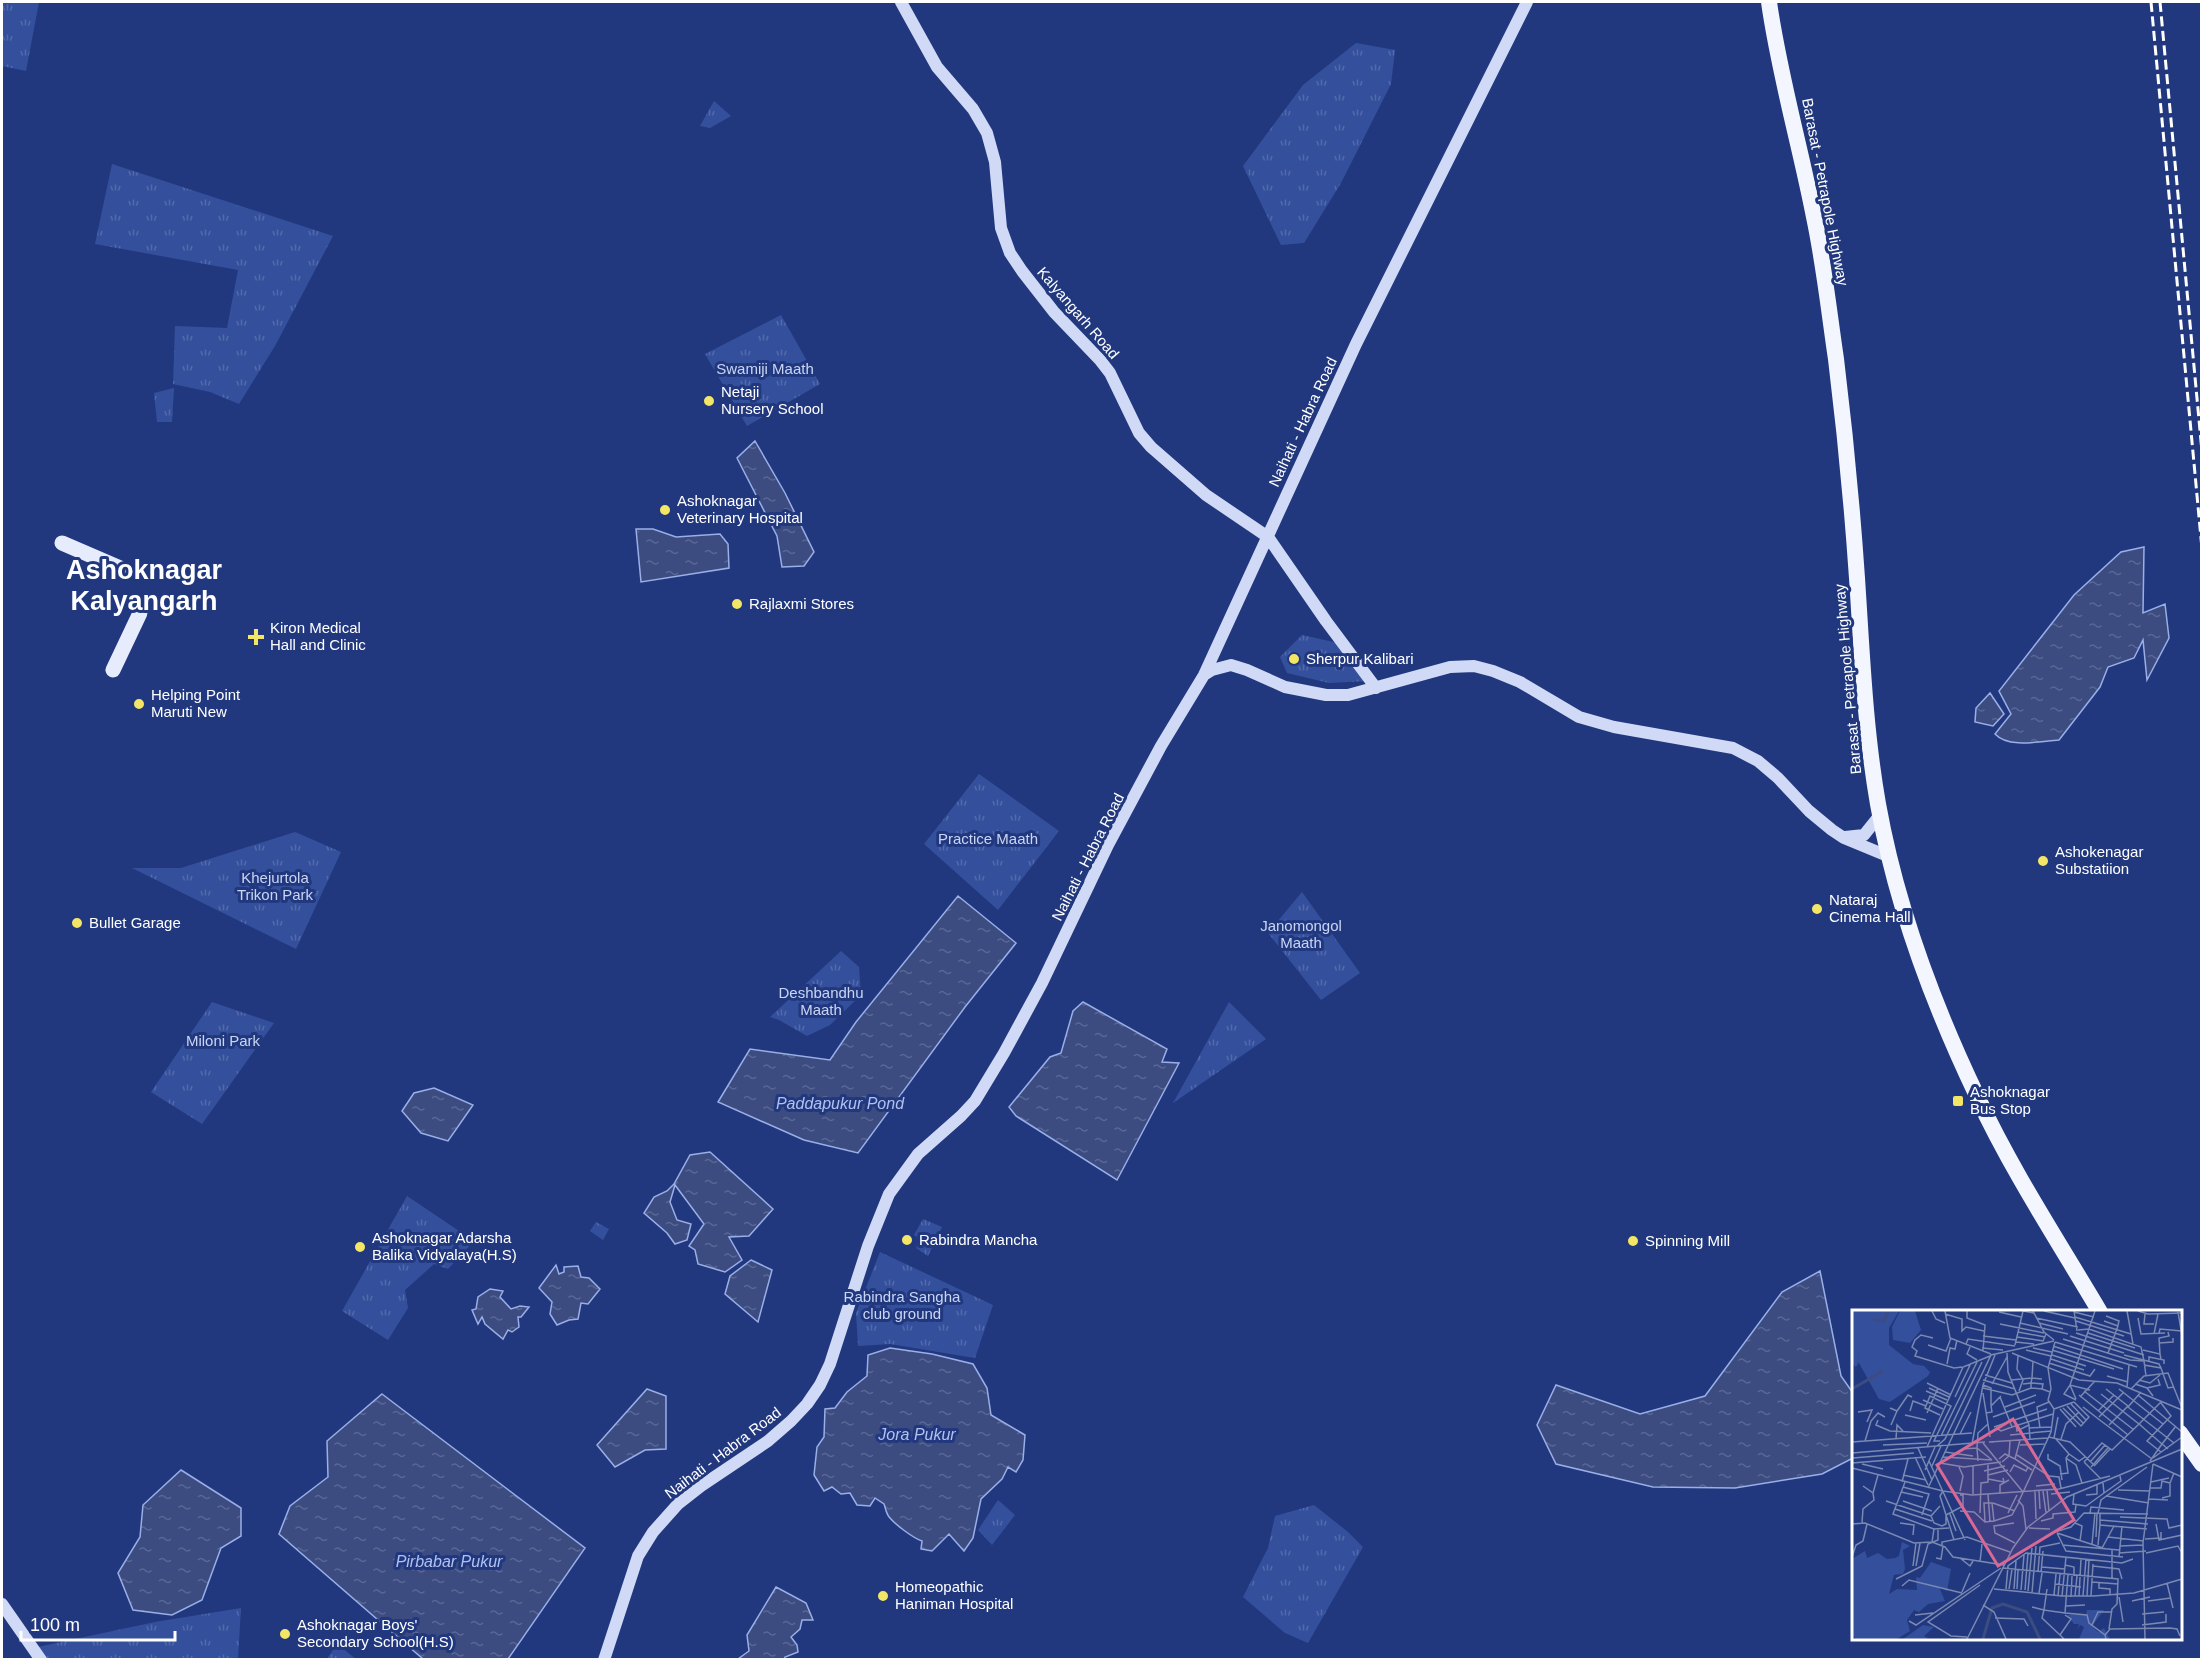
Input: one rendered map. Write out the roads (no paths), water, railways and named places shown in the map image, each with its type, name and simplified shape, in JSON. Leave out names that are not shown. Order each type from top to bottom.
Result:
[{"type":"highway","name":"Barasat - Petrapole Highway","points":[[1769,2],[1777,50],[1815,220],[1829,313],[1848,480],[1866,710],[1880,815],[1890,858],[1923,968],[1978,1098],[2044,1218],[2099,1310]]},
{"type":"highway","points":[[2182,1434],[2202,1464]]},
{"type":"main road","name":"Kalyangarh Road","points":[[901,2],[937,66],[973,109],[987,134],[995,162],[1001,228],[1010,253],[1022,271],[1054,312],[1110,373],[1139,433],[1151,447],[1206,495],[1268,537]]},
{"type":"main road","name":"Naihati - Habra Road","points":[[604,1659],[638,1556],[653,1532],[678,1504],[768,1441],[791,1421],[807,1404],[820,1384],[830,1364],[868,1246],[889,1194],[918,1154],[975,1101],[1004,1053],[1073,921],[1108,845],[1161,746],[1204,675],[1356,344],[1527,2]]},
{"type":"main road","points":[[1268,537],[1376,688]]},
{"type":"main road","points":[[62,543],[120,568]]},
{"type":"main road","points":[[113,670],[140,613]]},
{"type":"main road","points":[[1204,675],[1212,670],[1231,666],[1248,670],[1285,687],[1326,695],[1348,694],[1376,688],[1450,667],[1474,666],[1493,671],[1520,682],[1579,717],[1597,723],[1729,746],[1758,761],[1778,778],[1809,811],[1844,838],[1890,858]]},
{"type":"main road","points":[[1844,838],[1864,835],[1880,815]]},
{"type":"main road","points":[[2,1604],[41,1659]]},
{"type":"water","points":[[755,441],[785,493],[814,552],[804,566],[782,567],[777,536],[737,458]]},
{"type":"water","points":[[636,529],[653,529],[676,537],[720,534],[728,544],[729,568],[641,582]]},
{"type":"water","points":[[2144,547],[2143,613],[2165,604],[2169,638],[2147,680],[2143,640],[2134,658],[2108,667],[2100,687],[2059,740],[2017,743],[2001,739],[1995,734],[2011,714],[1999,691],[2074,595],[2121,552]]},
{"type":"water","points":[[1990,693],[2004,714],[1993,726],[1975,722],[1976,708]]},
{"type":"water","name":"Paddapukur Pond","points":[[958,896],[1016,943],[965,1007],[858,1153],[804,1140],[718,1102],[750,1049],[830,1060],[856,1022]]},
{"type":"water","points":[[1083,1002],[1167,1049],[1162,1062],[1179,1063],[1117,1180],[1016,1116],[1009,1107],[1050,1057],[1061,1053],[1073,1011]]},
{"type":"water","points":[[434,1088],[473,1105],[448,1141],[421,1133],[402,1111],[414,1093]]},
{"type":"water","points":[[710,1152],[773,1209],[749,1236],[729,1237],[742,1260],[725,1272],[698,1264],[695,1250],[689,1246],[704,1224],[675,1185],[670,1202],[677,1220],[691,1224],[687,1240],[675,1244],[667,1233],[644,1213],[654,1197],[667,1191],[674,1184],[690,1155]]},
{"type":"water","points":[[751,1260],[772,1270],[758,1322],[725,1294],[730,1276]]},
{"type":"water","points":[[556,1265],[559,1274],[564,1272],[564,1267],[578,1266],[581,1277],[589,1278],[600,1289],[588,1304],[581,1303],[578,1319],[557,1325],[550,1314],[552,1302],[539,1288]]},
{"type":"water","points":[[1820,1271],[1841,1376],[1852,1392],[1852,1459],[1822,1474],[1735,1488],[1653,1487],[1556,1464],[1537,1425],[1556,1385],[1640,1414],[1705,1396],[1782,1292]]},
{"type":"water","points":[[490,1289],[503,1291],[500,1297],[511,1309],[520,1306],[529,1307],[521,1317],[518,1317],[519,1327],[512,1332],[508,1330],[503,1339],[485,1324],[482,1317],[478,1324],[472,1310],[476,1309],[478,1297]]},
{"type":"water","name":"Jora Pukur","points":[[890,1348],[932,1354],[973,1364],[987,1388],[991,1415],[1025,1435],[1023,1460],[1016,1472],[1008,1467],[1002,1479],[981,1499],[973,1538],[964,1551],[949,1534],[932,1551],[921,1549],[922,1541],[900,1528],[888,1515],[884,1504],[875,1498],[870,1506],[857,1505],[850,1493],[841,1494],[832,1487],[824,1491],[814,1475],[817,1447],[824,1437],[825,1409],[835,1408],[847,1392],[867,1376],[868,1355]]},
{"type":"water","points":[[647,1389],[666,1396],[666,1449],[645,1450],[615,1467],[597,1445]]},
{"type":"water","name":"Pirbabar Pukur","points":[[382,1394],[585,1548],[508,1659],[423,1659],[279,1534],[290,1506],[328,1477],[327,1441]]},
{"type":"water","points":[[181,1470],[241,1508],[241,1536],[221,1548],[202,1600],[172,1615],[133,1610],[118,1573],[140,1537],[143,1505]]},
{"type":"water","points":[[776,1587],[806,1603],[813,1620],[802,1620],[800,1629],[791,1637],[797,1645],[798,1652],[784,1659],[738,1659],[749,1651],[747,1635]]},
{"type":"railway","points":[[2151,2],[2202,549]]},
{"type":"railway","points":[[2160,2],[2202,452]]},
{"type":"place","name":"Netaji Nursery School","points":[[709,401]]},
{"type":"place","name":"Ashoknagar Veterinary Hospital","points":[[665,510]]},
{"type":"place","name":"Rajlaxmi Stores","points":[[737,604]]},
{"type":"place","name":"Kiron Medical Hall and Clinic","points":[[256,637]]},
{"type":"place","name":"Sherpur Kalibari","points":[[1294,659]]},
{"type":"place","name":"Helping Point Maruti New","points":[[139,704]]},
{"type":"place","name":"Ashokenagar Substatiion","points":[[2043,861]]},
{"type":"place","name":"Nataraj Cinema Hall","points":[[1817,909]]},
{"type":"place","name":"Bullet Garage","points":[[77,923]]},
{"type":"place","name":"Ashoknagar Bus Stop","points":[[1958,1101]]},
{"type":"place","name":"Rabindra Mancha","points":[[907,1240]]},
{"type":"place","name":"Spinning Mill","points":[[1633,1241]]},
{"type":"place","name":"Ashoknagar Adarsha Balika Vidyalaya(H.S)","points":[[360,1247]]},
{"type":"place","name":"Homeopathic Haniman Hospital","points":[[883,1596]]},
{"type":"place","name":"Ashoknagar Boys' Secondary School(H.S)","points":[[285,1634]]},
{"type":"district","name":"Ashoknagar Kalyangarh","points":[[144,586]]},
{"type":"park label","name":"Swamiji Maath","points":[[765,369]]},
{"type":"park label","name":"Practice Maath","points":[[988,839]]},
{"type":"park label","name":"Khejurtola Trikon Park","points":[[275,886]]},
{"type":"park label","name":"Janomongol Maath","points":[[1301,934]]},
{"type":"park label","name":"Deshbandhu Maath","points":[[821,1002]]},
{"type":"park label","name":"Miloni Park","points":[[223,1041]]},
{"type":"park label","name":"Rabindra Sangha club ground","points":[[902,1306]]}]
